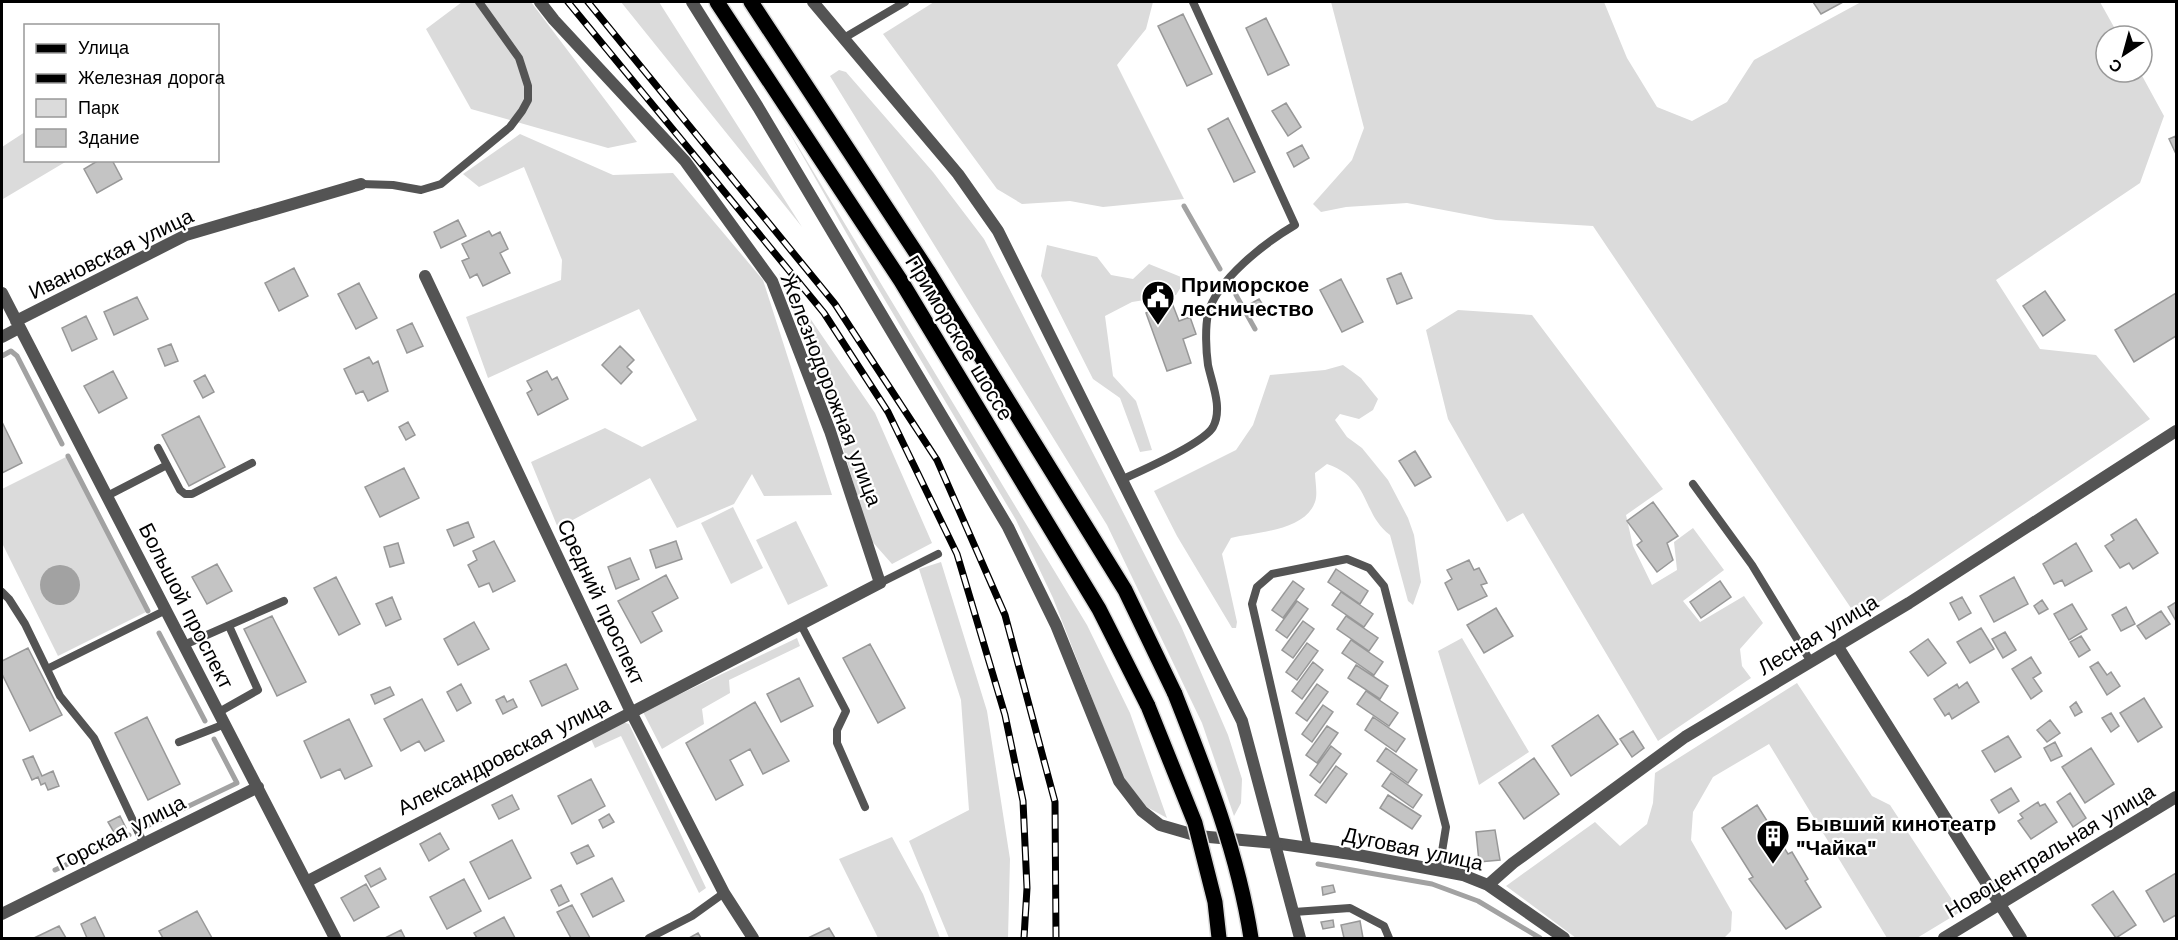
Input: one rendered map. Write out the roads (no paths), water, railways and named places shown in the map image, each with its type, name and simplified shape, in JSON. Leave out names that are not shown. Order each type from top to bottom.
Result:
[{"type":"main road","name":"Приморское шоссе","points":[[717,2],[907,292],[1099,609],[1148,706],[1196,823],[1215,902],[1219,939]]},
{"type":"main road","name":"Приморское шоссе","points":[[751,2],[928,271],[1125,590],[1175,694],[1220,810],[1244,892],[1251,939]]},
{"type":"street","name":"Железнодорожная улица","points":[[540,2],[685,161],[771,281],[830,431],[880,583]]},
{"type":"street","name":"Дуговая улица","points":[[692,2],[758,106],[1008,526],[1056,625],[1119,781],[1142,812],[1160,825],[1198,836],[1274,843],[1439,870],[1488,885],[1564,939]]},
{"type":"street","points":[[813,2],[958,174],[998,231],[1242,721],[1300,939]]},
{"type":"street","name":"Ивановская улица","points":[[2,337],[18,325],[186,235],[361,184]]},
{"type":"street","name":"Средний проспект","points":[[425,276],[631,712],[724,893],[753,939]]},
{"type":"street","name":"Большой проспект","points":[[2,293],[335,939]]},
{"type":"street","name":"Лесная улица","points":[[1488,885],[1513,863],[1685,737],[1838,646],[2176,431]]},
{"type":"street","name":"Александровская улица","points":[[306,882],[880,583]]},
{"type":"street","points":[[1838,646],[2021,939]]},
{"type":"street","name":"Горская улица","points":[[2,914],[143,842],[258,787]]},
{"type":"street","name":"Новоцентральная улица","points":[[1944,939],[2176,797]]},
{"type":"lane","points":[[361,184],[393,185],[421,190],[441,184],[510,127],[522,111],[528,100],[528,86],[519,58],[479,2]]},
{"type":"lane","points":[[844,38],[905,2]]},
{"type":"lane","points":[[1123,479],[1167,460],[1212,429],[1217,412],[1208,363],[1207,315],[1218,292],[1266,242],[1295,225],[1193,2]]},
{"type":"lane","points":[[158,448],[180,490],[185,494],[192,494],[252,462]]},
{"type":"lane","points":[[107,496],[167,465]]},
{"type":"lane","points":[[1693,484],[1752,565],[1811,662]]},
{"type":"lane","points":[[880,583],[938,554]]},
{"type":"lane","points":[[1308,848],[1252,604],[1257,587],[1272,574],[1347,559],[1369,568],[1384,586],[1446,827],[1439,870]]},
{"type":"lane","points":[[2,592],[25,624],[68,707],[94,738],[143,842]]},
{"type":"lane","points":[[184,645],[284,601]]},
{"type":"lane","points":[[47,669],[166,610]]},
{"type":"lane","points":[[800,623],[846,711],[837,730],[837,743],[865,807]]},
{"type":"lane","points":[[219,711],[258,690],[229,626]]},
{"type":"lane","points":[[179,742],[225,724]]},
{"type":"lane","points":[[649,939],[692,916],[724,893]]},
{"type":"lane","points":[[1294,912],[1350,908],[1384,926],[1389,939]]},
{"type":"waterway","points":[[1184,206],[1220,269]]},
{"type":"waterway","points":[[1236,295],[1255,329]]},
{"type":"waterway","points":[[2,356],[11,351],[17,356],[62,444]]},
{"type":"waterway","points":[[68,456],[148,611]]},
{"type":"waterway","points":[[159,633],[205,721]]},
{"type":"waterway","points":[[147,826],[237,783],[214,739]]},
{"type":"waterway","points":[[55,870],[129,835]]},
{"type":"waterway","points":[[1318,864],[1432,884],[1478,901],[1540,938]]},
{"type":"railway","points":[[568,2],[824,313],[888,412],[957,554],[1005,715],[1023,801],[1027,888],[1024,938]]},
{"type":"railway","points":[[588,2],[835,304],[937,460],[1005,615],[1055,802],[1056,938]]},
{"type":"place","name":"Приморское лесничество","points":[[1158,326]]},
{"type":"place","name":"Бывший кинотеатр \"Чайка\"","points":[[1773,865]]}]
